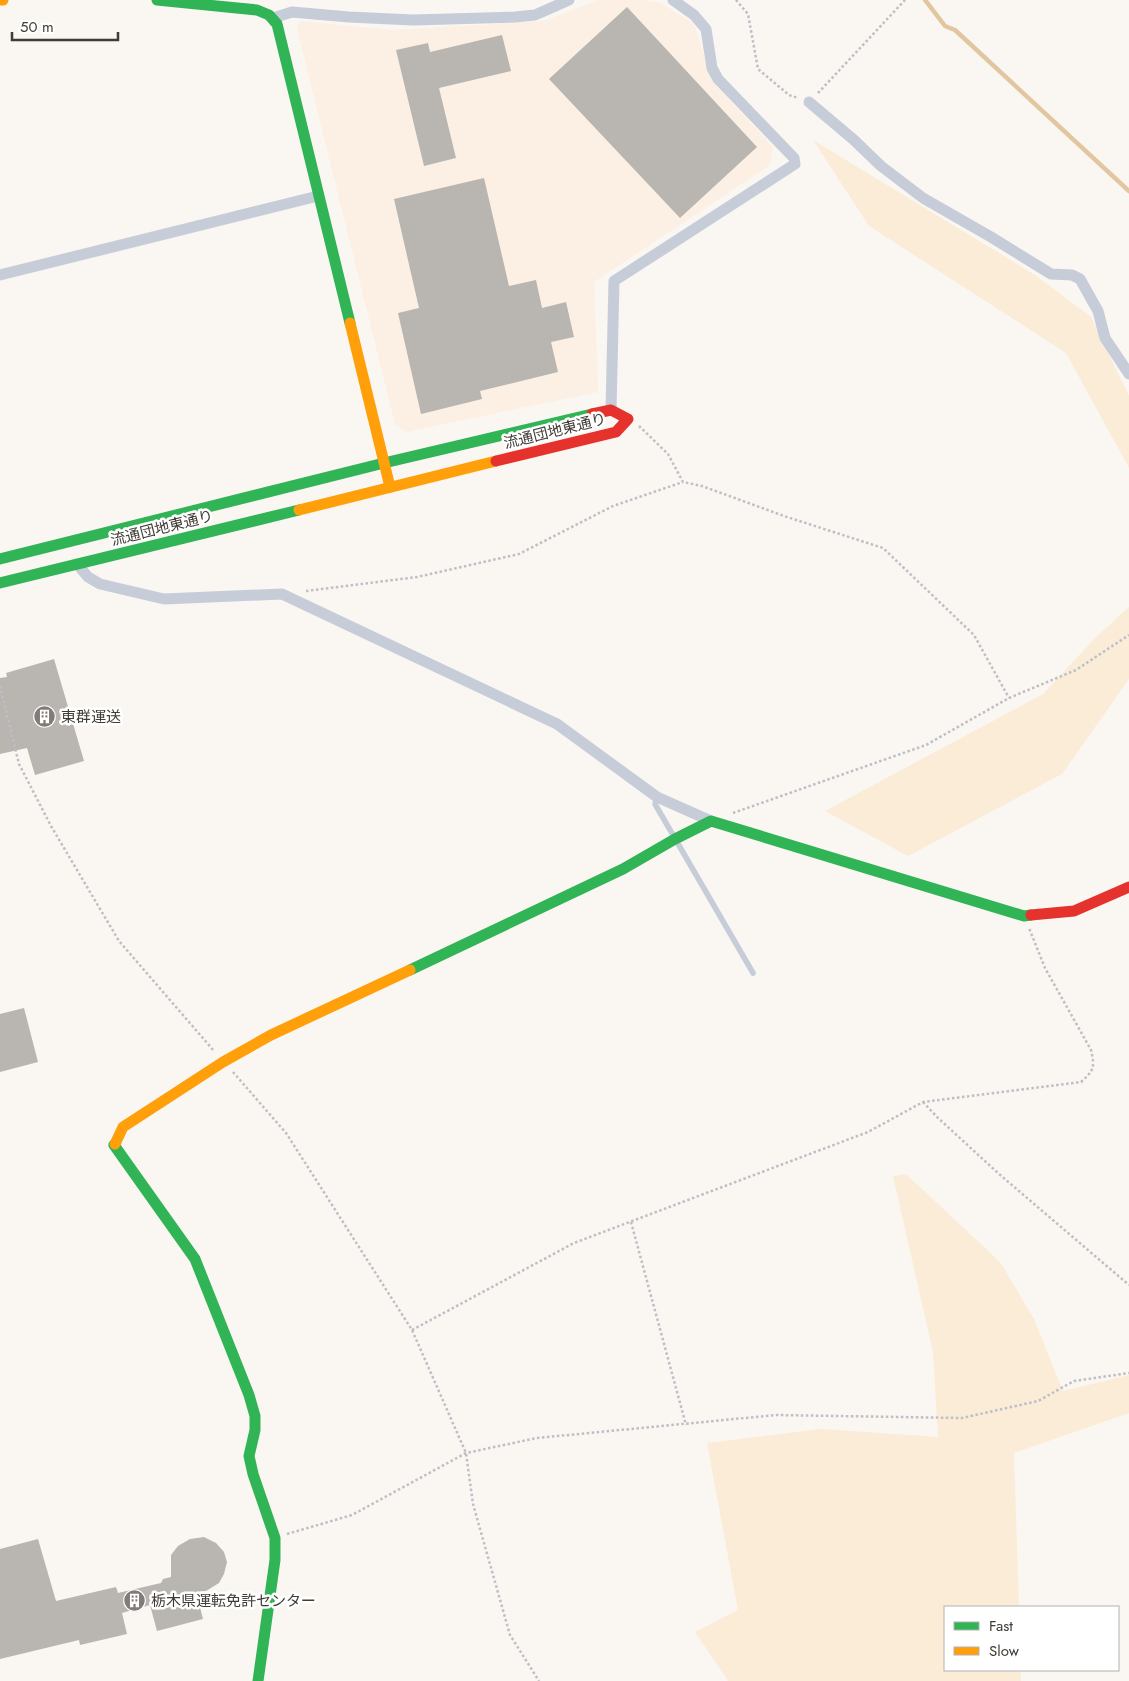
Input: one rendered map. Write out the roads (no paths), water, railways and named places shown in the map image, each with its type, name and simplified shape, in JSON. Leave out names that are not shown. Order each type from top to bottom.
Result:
[{"type":"street","points":[[157,0],[257,10],[273,18],[280,33],[390,487]]},
{"type":"street","points":[[273,18],[292,12],[413,20],[515,17],[535,14],[569,0]]},
{"type":"street","points":[[610,410],[614,281],[795,164],[794,158],[718,79],[712,68],[706,29],[694,15],[673,0]]},
{"type":"street","points":[[809,102],[854,140],[869,156],[923,198],[1051,274],[1072,275],[1080,279],[1098,311],[1105,338],[1129,374]]},
{"type":"street","points":[[0,275],[318,196]]},
{"type":"street","name":"流通団地東通り","points":[[0,558],[610,410],[628,419],[616,432],[0,583]]},
{"type":"street","points":[[77,564],[88,577],[100,584],[164,599],[282,594],[557,724],[657,796],[711,821],[1024,916],[1074,911],[1129,887]]},
{"type":"street","points":[[258,1681],[275,1560],[275,1538],[253,1474],[249,1456],[255,1430],[255,1416],[249,1395],[195,1259],[114,1145],[123,1127],[223,1062],[271,1035],[623,869],[711,821]]},
{"type":"lane","points":[[657,796],[655,804],[753,973]]},
{"type":"waterway","points":[[925,0],[945,26],[955,30],[1129,191]]},
{"type":"place","name":"東群運送","points":[[45,717]]},
{"type":"place","name":"栃木県運転免許センター","points":[[135,1601]]}]
